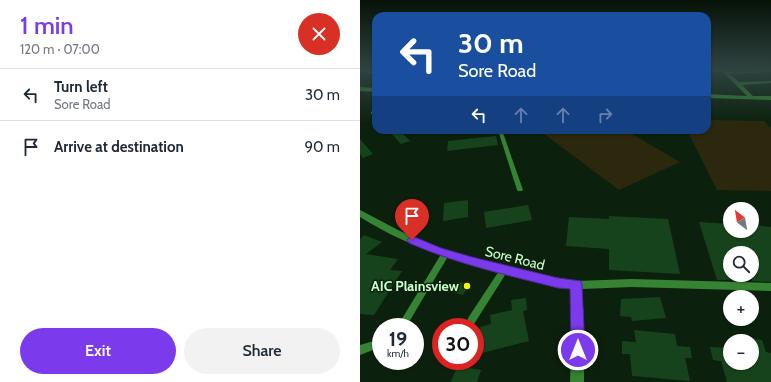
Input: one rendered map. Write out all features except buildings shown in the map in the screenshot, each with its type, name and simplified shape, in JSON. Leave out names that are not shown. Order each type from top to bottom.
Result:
[{"type":"street","points":[[741,87],[751,97]]},
{"type":"street","points":[[360,89],[372,90]]},
{"type":"street","points":[[711,96],[771,98]]},
{"type":"street","name":"Sore Road","points":[[360,213],[382,226],[446,254],[558,283],[576,285],[632,283],[771,287]]},
{"type":"street","points":[[576,285],[578,324],[577,382]]},
{"type":"lane","points":[[501,134],[520,190]]},
{"type":"lane","points":[[407,318],[446,254]]},
{"type":"lane","points":[[473,318],[504,270]]},
{"type":"lane","points":[[360,350],[372,346]]},
{"type":"shaded area","points":[[711,120],[764,121],[771,128],[771,191],[717,190],[689,134],[711,134]]},
{"type":"shaded area","points":[[544,134],[632,134],[680,162],[619,190]]},
{"type":"place","name":"AIC Plainsview","points":[[467,286]]},
{"type":"route","points":[[412,240],[437,251],[472,262],[558,283],[576,285],[578,350]]}]
